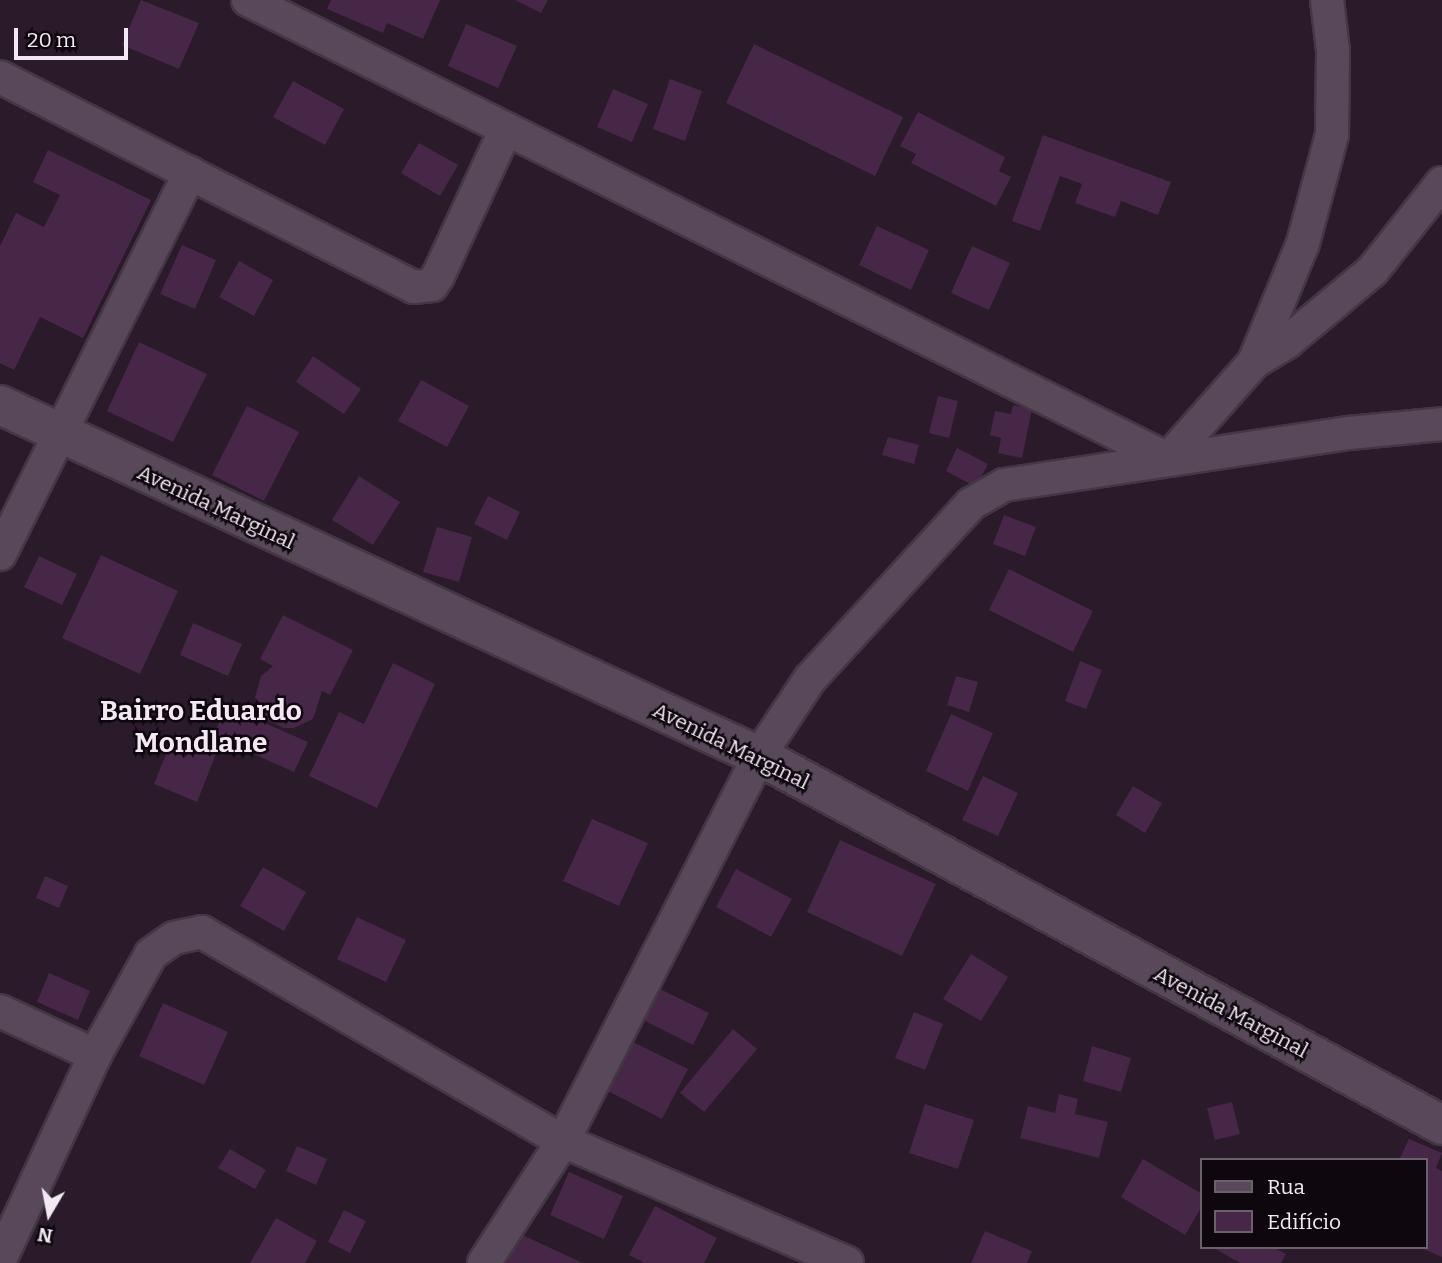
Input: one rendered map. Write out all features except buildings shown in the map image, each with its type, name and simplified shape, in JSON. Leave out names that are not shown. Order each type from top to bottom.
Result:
[{"type":"street","points":[[1254,362],[1303,243],[1332,135],[1333,51],[1327,0]]},
{"type":"street","points":[[262,3],[506,129],[1168,459]]},
{"type":"street","points":[[0,77],[414,287],[432,285],[506,129]]},
{"type":"street","points":[[0,554],[62,435],[190,173]]},
{"type":"street","points":[[1168,459],[1254,362],[1287,342],[1373,270],[1442,183]]},
{"type":"street","name":"Avenida Marginal","points":[[0,405],[759,756],[1442,1125]]},
{"type":"street","points":[[484,1263],[563,1141],[759,756],[810,679],[971,504],[1004,485],[1168,459],[1442,424]]},
{"type":"street","points":[[0,1260],[95,1055],[151,954],[174,938],[202,932],[563,1141],[847,1263]]},
{"type":"street","points":[[0,1011],[95,1055]]},
{"type":"district","name":"Bairro Eduardo Mondlane","points":[[201,727]]}]
